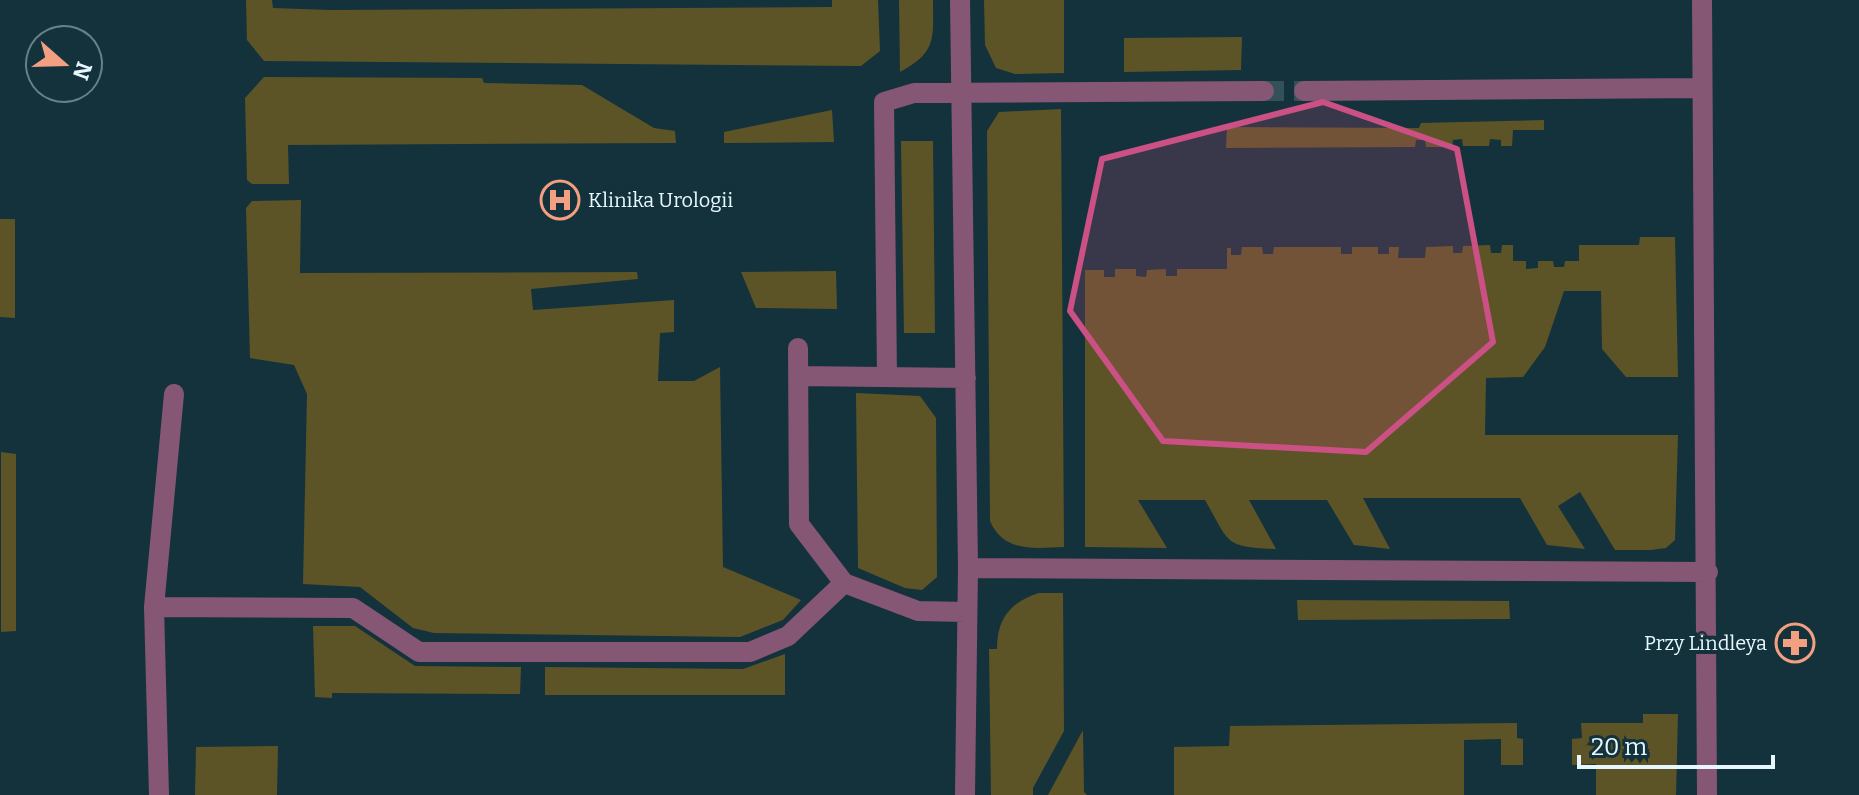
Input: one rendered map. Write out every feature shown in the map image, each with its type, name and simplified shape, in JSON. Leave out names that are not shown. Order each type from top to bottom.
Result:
[{"type":"lane","points":[[960,0],[968,568],[965,795]]},
{"type":"lane","points":[[1702,0],[1708,572],[1707,795]]},
{"type":"lane","points":[[1304,91],[1702,88]]},
{"type":"lane","points":[[887,377],[884,102],[914,93],[1264,91]]},
{"type":"lane","points":[[798,348],[799,524],[844,583],[918,611],[967,612]]},
{"type":"lane","points":[[798,376],[966,378]]},
{"type":"lane","points":[[159,795],[154,607],[174,394]]},
{"type":"lane","points":[[968,568],[1708,572]]},
{"type":"lane","points":[[154,607],[353,608],[419,652],[750,652],[788,636],[844,583]]},
{"type":"highlighted area","points":[[1323,102],[1457,149],[1493,342],[1366,452],[1163,441],[1070,311],[1102,159]]},
{"type":"shaded area","points":[[246,0],[272,0],[273,8],[330,10],[832,7],[832,0],[878,0],[880,51],[861,66],[264,61],[247,40]]},
{"type":"shaded area","points":[[899,0],[933,0],[932,35],[927,51],[900,72]]},
{"type":"shaded area","points":[[984,0],[1064,0],[1064,73],[1015,74],[996,68],[985,45]]},
{"type":"shaded area","points":[[1242,37],[1241,70],[1124,72],[1124,38]]},
{"type":"shaded area","points":[[264,77],[482,78],[484,83],[582,85],[654,128],[675,131],[676,143],[288,145],[289,184],[252,184],[247,180],[245,98]]},
{"type":"shaded area","points":[[1061,109],[1064,547],[1031,548],[1003,539],[990,521],[987,131],[999,112]]},
{"type":"shaded area","points":[[832,110],[834,142],[724,143],[724,132]]},
{"type":"shaded area","points":[[1544,120],[1544,130],[1513,130],[1512,146],[1501,146],[1501,140],[1490,139],[1489,146],[1463,146],[1462,139],[1453,140],[1452,147],[1426,147],[1425,140],[1416,140],[1415,147],[1226,148],[1227,127],[1419,128],[1421,123]]},
{"type":"shaded area","points":[[901,141],[933,141],[935,333],[904,333]]},
{"type":"shaded area","points":[[301,200],[300,273],[637,272],[638,279],[531,289],[533,310],[674,300],[674,332],[660,333],[658,381],[694,381],[720,367],[723,567],[801,600],[783,620],[740,637],[434,633],[413,628],[360,587],[303,584],[307,394],[294,365],[250,358],[246,208],[252,201]]},
{"type":"shaded area","points":[[0,219],[15,219],[15,318],[0,317]]},
{"type":"shaded area","points":[[1640,237],[1675,237],[1678,377],[1626,377],[1602,349],[1601,291],[1564,291],[1545,347],[1523,377],[1486,378],[1485,435],[1678,435],[1675,540],[1666,548],[1615,550],[1580,492],[1558,506],[1585,549],[1547,545],[1520,498],[1363,498],[1390,549],[1354,545],[1327,500],[1249,500],[1276,549],[1246,547],[1230,540],[1205,500],[1138,500],[1167,548],[1085,547],[1085,270],[1104,270],[1104,277],[1115,277],[1115,269],[1136,269],[1136,276],[1146,277],[1147,270],[1166,269],[1166,276],[1177,276],[1177,269],[1227,269],[1227,248],[1231,248],[1231,255],[1241,255],[1242,247],[1262,247],[1263,254],[1273,254],[1274,247],[1341,247],[1341,254],[1352,254],[1352,247],[1378,247],[1378,254],[1389,254],[1389,247],[1399,247],[1398,258],[1425,258],[1426,247],[1453,246],[1453,253],[1462,253],[1463,246],[1490,245],[1491,253],[1501,253],[1502,245],[1513,245],[1513,261],[1526,261],[1526,269],[1538,268],[1538,261],[1553,261],[1554,267],[1564,267],[1565,261],[1579,261],[1579,245],[1639,245]]},
{"type":"shaded area","points":[[836,271],[837,309],[756,308],[741,272]]},
{"type":"shaded area","points":[[856,393],[920,396],[936,418],[937,577],[922,590],[905,588],[858,568]]},
{"type":"shaded area","points":[[1,452],[16,454],[16,631],[1,632]]},
{"type":"shaded area","points":[[1039,593],[1063,593],[1064,731],[1033,788],[1033,795],[991,795],[989,649],[997,649],[999,629],[1007,613],[1020,601]]},
{"type":"shaded area","points":[[1297,600],[1509,601],[1510,619],[1298,620]]},
{"type":"shaded area","points":[[313,626],[355,626],[415,666],[521,667],[520,694],[332,693],[332,698],[315,697]]},
{"type":"shaded area","points":[[785,654],[785,695],[545,695],[545,667],[743,669]]},
{"type":"shaded area","points":[[1643,714],[1678,714],[1676,795],[1596,795],[1596,764],[1572,765],[1572,739],[1582,738],[1581,723],[1643,723]]},
{"type":"shaded area","points":[[1517,723],[1517,738],[1523,739],[1523,765],[1501,765],[1501,739],[1464,740],[1464,795],[1174,795],[1174,747],[1229,746],[1230,726]]},
{"type":"shaded area","points":[[1083,730],[1084,792],[1087,795],[1048,795]]},
{"type":"shaded area","points":[[278,746],[277,795],[195,795],[196,747]]},
{"type":"tunnel","points":[[1264,91],[1304,91]]},
{"type":"place","name":"Klinika Urologii","points":[[560,200]]},
{"type":"place","name":"Przy Lindleya","points":[[1795,643]]}]
